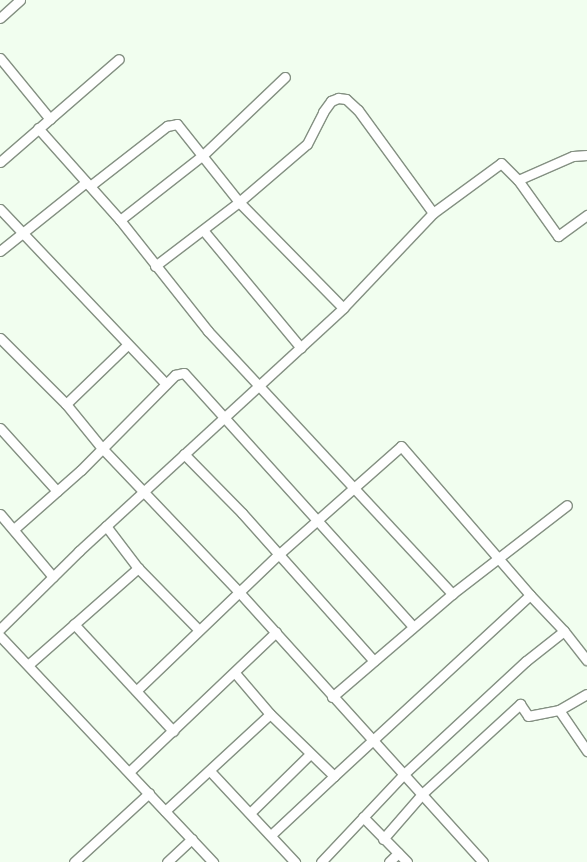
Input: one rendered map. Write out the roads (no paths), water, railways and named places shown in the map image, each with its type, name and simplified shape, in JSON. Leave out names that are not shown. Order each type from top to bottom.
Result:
[{"type":"street","points":[[0,18],[20,0]]},
{"type":"street","points":[[0,58],[50,119]]},
{"type":"street","points":[[0,162],[119,59]]},
{"type":"street","points":[[120,220],[203,155],[285,76]]},
{"type":"street","points":[[155,266],[239,202],[307,144],[322,112],[338,98],[346,99],[358,110],[433,213]]},
{"type":"street","points":[[0,251],[88,184],[172,124],[177,124],[239,202],[343,308]]},
{"type":"street","points":[[38,128],[120,220],[208,331],[352,489],[452,594]]},
{"type":"street","points":[[518,180],[573,156],[587,155]]},
{"type":"street","points":[[0,629],[222,417],[260,386],[343,308],[433,213],[501,163],[518,180],[558,236],[587,215]]},
{"type":"street","points":[[0,209],[22,235],[166,384]]},
{"type":"street","points":[[203,230],[301,348]]},
{"type":"street","points":[[0,338],[66,404],[101,447],[145,490],[276,632],[332,696],[405,773],[483,862]]},
{"type":"street","points":[[66,404],[127,345]]},
{"type":"street","points":[[14,529],[57,491],[175,375],[184,373],[413,626]]},
{"type":"street","points":[[0,428],[57,491]]},
{"type":"street","points":[[137,690],[278,555],[401,446],[499,556],[530,595],[564,631],[587,660]]},
{"type":"street","points":[[184,454],[374,661]]},
{"type":"street","points":[[332,696],[452,594],[567,505]]},
{"type":"street","points":[[0,514],[53,577]]},
{"type":"street","points":[[106,526],[138,568],[199,630]]},
{"type":"street","points":[[28,665],[138,568]]},
{"type":"street","points":[[271,835],[530,595]]},
{"type":"street","points":[[74,624],[173,731]]},
{"type":"street","points":[[321,862],[405,773],[526,661],[564,631]]},
{"type":"street","points":[[129,772],[236,673],[276,632]]},
{"type":"street","points":[[0,636],[213,862]]},
{"type":"street","points":[[236,673],[270,714],[334,776]]},
{"type":"street","points":[[383,838],[423,794],[520,704],[528,716],[559,710],[587,694]]},
{"type":"street","points":[[559,710],[587,751]]},
{"type":"street","points":[[166,811],[270,714]]},
{"type":"street","points":[[250,813],[310,754]]},
{"type":"street","points":[[210,771],[295,862]]},
{"type":"street","points":[[74,862],[149,793]]},
{"type":"street","points":[[363,817],[407,862]]},
{"type":"street","points":[[167,862],[192,839]]},
{"type":"street","points":[[389,862],[398,853]]}]
